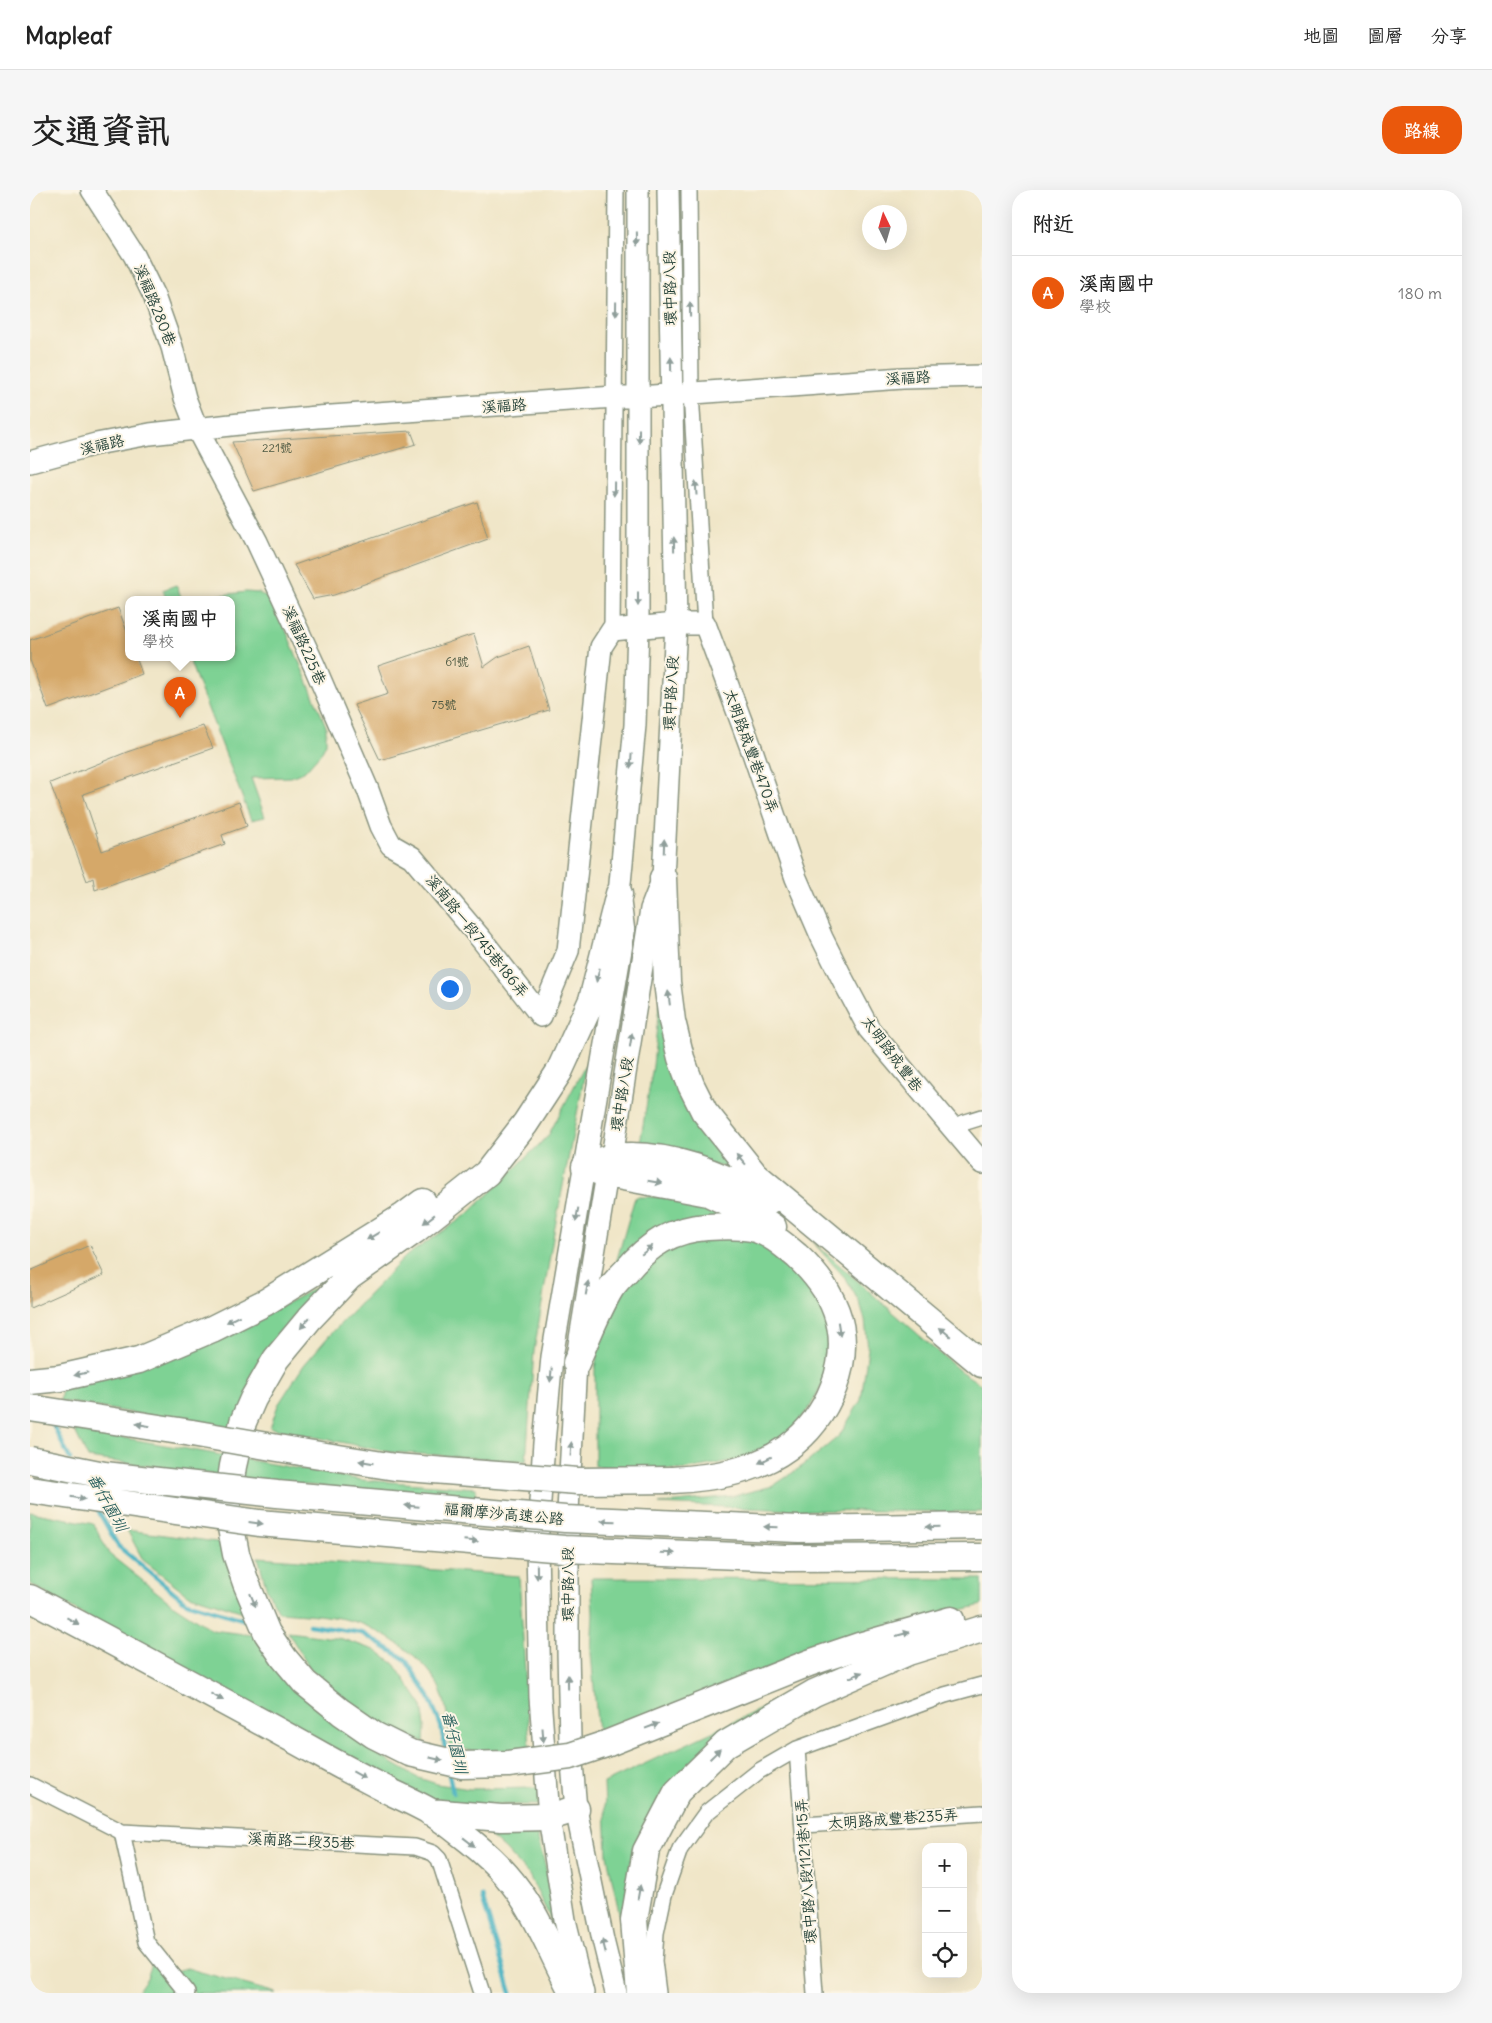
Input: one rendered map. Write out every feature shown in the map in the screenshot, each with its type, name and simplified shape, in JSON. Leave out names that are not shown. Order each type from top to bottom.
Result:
[{"type":"highway","points":[[663,878],[667,982],[672,1021],[691,1085],[704,1111],[755,1174],[982,1364]]},
{"type":"highway","points":[[619,894],[592,1000],[559,1072],[525,1124],[487,1173],[414,1231],[349,1278],[310,1318],[276,1359],[253,1399],[243,1422],[233,1466],[227,1508],[236,1554],[267,1633],[284,1658],[312,1689],[374,1735],[410,1753],[462,1765],[508,1764],[570,1756],[606,1744],[809,1663],[859,1646],[982,1612]]},
{"type":"highway","points":[[32,1381],[60,1378],[139,1360],[212,1329],[258,1306],[404,1216],[525,1124]]},
{"type":"highway","points":[[601,1166],[644,1157],[670,1160],[731,1180],[817,1225]]},
{"type":"highway","points":[[41,1410],[395,1467],[578,1481],[672,1480],[721,1475],[748,1468],[786,1449],[797,1440],[815,1419],[834,1388],[840,1362],[841,1338],[837,1312],[827,1290],[822,1269],[799,1243],[758,1217],[708,1193],[601,1166]]},
{"type":"highway","points":[[576,1363],[611,1288],[637,1258],[650,1247],[676,1232],[694,1228],[726,1226],[753,1228],[779,1241],[807,1265],[827,1290]]},
{"type":"highway","name":"福爾摩沙高速公路","points":[[30,1460],[104,1475],[277,1494],[565,1519],[799,1528],[982,1526]]},
{"type":"highway","name":"福爾摩沙高速公路","points":[[30,1490],[259,1523],[564,1549],[786,1558],[982,1557]]},
{"type":"highway","points":[[30,1598],[121,1648],[182,1678],[357,1775],[430,1812],[482,1852],[506,1875],[526,1901],[544,1932],[572,1993]]},
{"type":"highway","points":[[640,1993],[634,1920],[646,1851],[676,1792],[726,1744],[814,1693],[908,1652],[982,1629]]},
{"type":"highway","points":[[430,1812],[502,1818],[549,1817],[576,1809]]},
{"type":"street","name":"溪福路280巷","points":[[92,190],[134,254],[154,296],[172,347],[185,398],[197,429]]},
{"type":"street","points":[[616,190],[612,630],[676,624],[705,624]]},
{"type":"street","name":"環中路八段","points":[[616,1993],[602,1940],[576,1809],[570,1740],[568,1511],[576,1363],[601,1166],[624,932],[619,894],[634,725],[638,627],[638,190]]},
{"type":"street","name":"環中路八段","points":[[668,190],[681,394],[705,624]]},
{"type":"street","name":"環中路八段","points":[[582,1993],[565,1920],[549,1817],[540,1697],[537,1545],[552,1357],[601,1166],[651,909],[663,878],[676,624],[688,190]]},
{"type":"street","name":"溪福路","points":[[30,462],[96,444],[150,434],[317,416],[639,397],[903,378],[982,376]]},
{"type":"street","name":"溪福路225巷","points":[[197,429],[257,542],[310,656],[368,790],[381,826],[392,845],[412,857]]},
{"type":"street","name":"太明路成豐巷470弄","points":[[705,624],[753,753],[796,878]]},
{"type":"street","name":"溪南路一段745巷186弄","points":[[412,857],[482,940],[541,1016],[568,951],[601,647],[612,630]]},
{"type":"street","name":"太明路成豐巷","points":[[796,878],[822,938],[869,1029],[982,1163]]},
{"type":"street","points":[[950,1127],[982,1117]]},
{"type":"street","points":[[658,1993],[654,1960],[656,1932],[664,1895],[680,1849],[706,1813],[760,1770],[797,1750],[945,1695],[982,1685]]},
{"type":"street","name":"環中路八段1121巷15弄","points":[[797,1750],[816,1993]]},
{"type":"street","name":"溪南路二段35巷","points":[[30,1785],[122,1832],[415,1846],[433,1853],[439,1859],[442,1867],[482,1993]]},
{"type":"street","name":"太明路成豐巷235弄","points":[[804,1825],[982,1814]]},
{"type":"street","points":[[122,1832],[146,1942],[187,1993]]},
{"type":"green space","points":[[176,585],[181,596],[165,596],[163,590]]},
{"type":"green space","points":[[246,592],[259,593],[274,602],[326,726],[326,743],[321,753],[305,771],[291,777],[251,778],[265,817],[251,820],[190,661],[235,661],[235,596],[218,596]]},
{"type":"green space","points":[[660,996],[706,1129],[733,1169],[639,1149],[653,1066]]},
{"type":"green space","points":[[587,1062],[554,1232],[534,1351],[526,1461],[390,1452],[270,1428],[278,1405],[304,1365],[328,1337],[406,1256],[468,1214],[548,1136]]},
{"type":"green space","points":[[635,1197],[669,1197],[726,1211],[724,1218],[614,1270]]},
{"type":"green space","points":[[720,1233],[770,1245],[821,1299],[830,1338],[827,1375],[810,1407],[788,1434],[743,1459],[682,1470],[595,1466],[595,1369],[602,1324],[614,1297],[665,1248]]},
{"type":"green space","points":[[812,1241],[960,1371],[982,1385],[982,1512],[792,1510],[659,1504],[733,1496],[773,1486],[804,1465],[839,1436],[861,1400],[868,1349],[865,1320],[860,1304],[847,1280]]},
{"type":"green space","points":[[336,1277],[230,1429],[60,1401],[62,1389],[248,1324]]},
{"type":"green space","points":[[74,1429],[362,1480],[476,1488],[475,1502],[248,1479],[88,1458]]},
{"type":"green space","points":[[30,1512],[94,1524],[109,1554],[172,1604],[212,1630],[252,1635],[300,1691],[367,1748],[416,1777],[437,1784],[470,1789],[539,1788],[538,1805],[443,1804],[401,1788],[66,1605],[30,1584]]},
{"type":"green space","points":[[127,1530],[224,1543],[250,1614],[187,1594],[143,1560]]},
{"type":"green space","points":[[258,1557],[519,1576],[530,1749],[500,1755],[450,1747],[447,1714],[441,1690],[423,1664],[403,1647],[370,1627],[359,1623],[310,1614],[279,1612],[267,1590]]},
{"type":"green space","points":[[591,1578],[982,1579],[982,1605],[884,1631],[788,1662],[598,1733],[591,1653],[593,1614]]},
{"type":"green space","points":[[288,1632],[342,1639],[375,1650],[394,1664],[422,1705],[425,1726],[424,1742],[379,1725],[330,1688],[309,1667]]},
{"type":"green space","points":[[767,1706],[668,1785],[651,1813],[633,1847],[627,1886],[626,1946],[607,1855],[604,1783]]},
{"type":"green space","points":[[481,1828],[535,1829],[546,1868],[555,1928],[529,1875],[505,1849]]},
{"type":"green space","points":[[153,1961],[181,1993],[136,1993],[147,1978]]},
{"type":"green space","points":[[187,1968],[276,1993],[195,1993],[175,1971]]},
{"type":"building","points":[[411,431],[416,444],[254,491],[232,442]]},
{"type":"building","points":[[477,502],[488,539],[334,595],[313,599],[294,565]]},
{"type":"building","points":[[118,608],[125,626],[125,661],[137,661],[142,674],[48,709],[30,660],[30,640]]},
{"type":"building","points":[[474,634],[484,667],[498,657],[529,646],[549,710],[380,760],[354,705],[388,694],[378,666]]},
{"type":"building","points":[[203,726],[213,748],[83,794],[102,851],[239,802],[247,826],[222,835],[225,844],[95,890],[93,878],[87,881],[50,783],[127,752]]},
{"type":"building","points":[[90,1245],[104,1275],[30,1308],[30,1271]]},
{"type":"waterway","name":"番仔園圳","points":[[50,1419],[70,1459]]},
{"type":"waterway","name":"番仔園圳","points":[[98,1510],[118,1546],[186,1602],[252,1622]]},
{"type":"waterway","name":"番仔園圳","points":[[309,1625],[362,1633],[405,1659],[429,1697],[441,1726],[446,1753]]},
{"type":"waterway","name":"番仔園圳","points":[[448,1770],[453,1793]]},
{"type":"waterway","name":"番仔園圳","points":[[482,1897],[511,1993]]},
{"type":"place","name":"溪南國中","points":[[180,718]]}]
